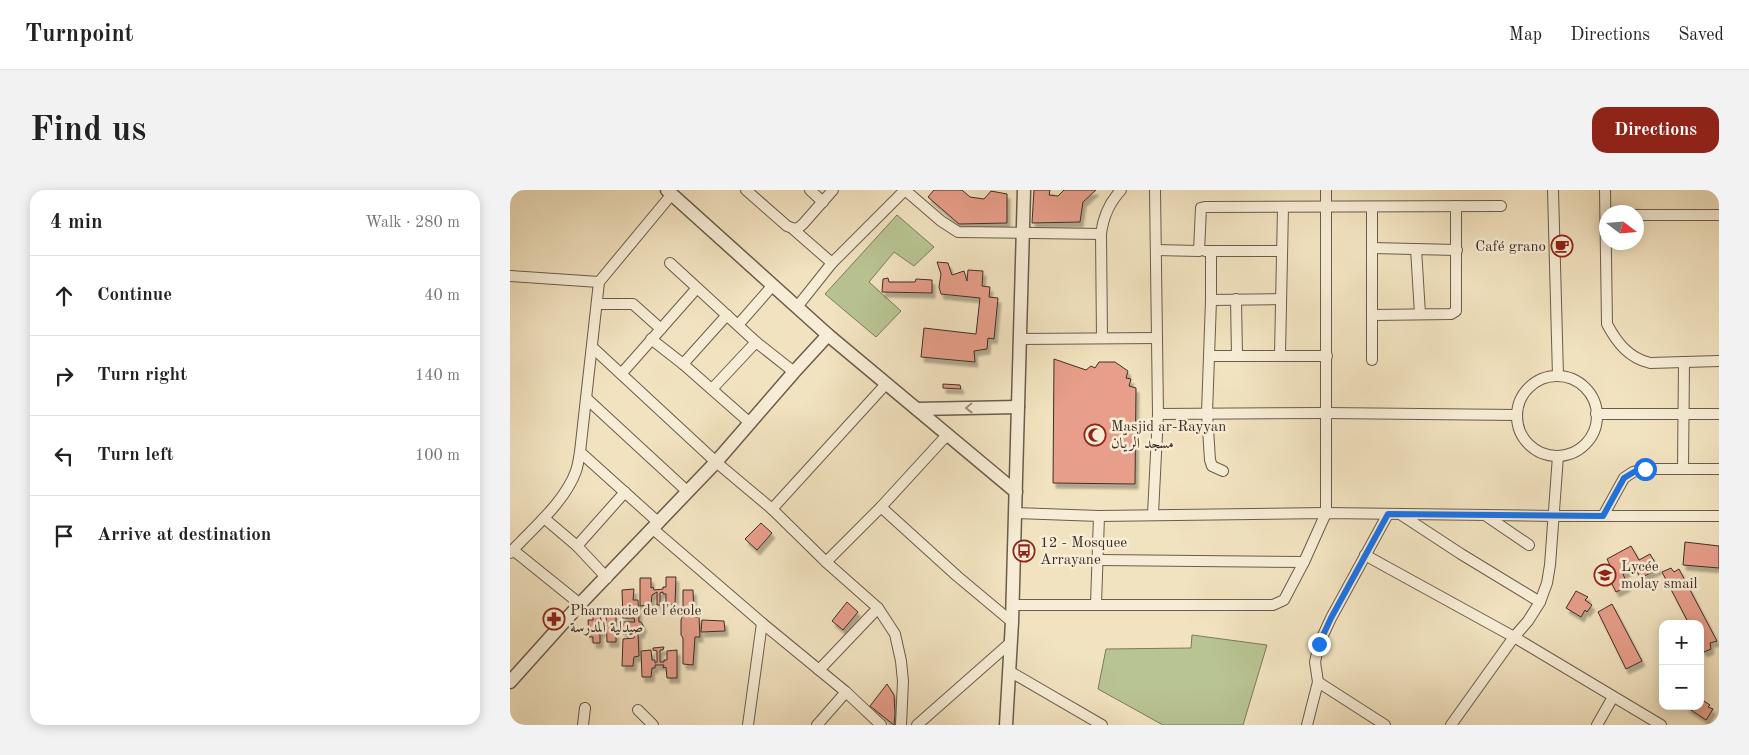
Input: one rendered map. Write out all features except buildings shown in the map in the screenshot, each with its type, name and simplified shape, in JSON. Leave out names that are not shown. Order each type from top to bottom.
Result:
[{"type":"street","points":[[746,190],[832,263]]},
{"type":"street","points":[[810,190],[823,202]]},
{"type":"street","points":[[793,229],[799,228],[804,224],[833,190]]},
{"type":"street","points":[[797,307],[832,263],[905,190],[941,221],[958,232],[1101,234]]},
{"type":"street","points":[[1006,725],[1012,622],[1024,190]]},
{"type":"street","points":[[1102,338],[1102,221],[1111,201],[1121,190]]},
{"type":"street","points":[[1153,514],[1158,414],[1156,190]]},
{"type":"street","points":[[1012,605],[1273,605],[1284,600],[1326,513],[1326,190]]},
{"type":"street","points":[[1553,190],[1558,376]]},
{"type":"street","points":[[1605,190],[1606,205]]},
{"type":"street","points":[[580,604],[511,552],[544,518],[570,484],[577,470],[599,282],[670,192],[828,335],[1016,492]]},
{"type":"street","points":[[1373,315],[1451,314],[1456,311],[1456,206]]},
{"type":"street","points":[[1199,251],[1201,208],[1501,206]]},
{"type":"street","points":[[1280,355],[1282,207]]},
{"type":"street","points":[[1372,207],[1372,360]]},
{"type":"street","points":[[1644,215],[1719,215]]},
{"type":"street","points":[[1372,248],[1457,250]]},
{"type":"street","points":[[1416,249],[1420,314]]},
{"type":"street","points":[[1156,250],[1282,251]]},
{"type":"street","points":[[1606,250],[1607,324],[1627,353],[1650,363],[1719,361]]},
{"type":"street","points":[[1211,251],[1210,356],[1207,413],[1210,460],[1212,466],[1223,471]]},
{"type":"street","points":[[670,263],[756,342],[794,372]]},
{"type":"street","points":[[510,276],[599,282]]},
{"type":"street","points":[[738,325],[773,285]]},
{"type":"street","points":[[622,373],[697,288]]},
{"type":"street","points":[[1236,299],[1237,356]]},
{"type":"street","points":[[1211,300],[1281,299]]},
{"type":"street","points":[[597,304],[632,304],[660,329]]},
{"type":"street","points":[[683,364],[727,315]]},
{"type":"street","points":[[510,682],[580,604],[607,578],[716,462],[828,335]]},
{"type":"street","points":[[1019,339],[1157,338]]},
{"type":"street","points":[[651,340],[683,364],[750,423]]},
{"type":"street","points":[[712,389],[756,342]]},
{"type":"street","points":[[592,347],[716,462],[772,509],[826,562],[878,608],[895,634],[901,661],[903,681],[900,725]]},
{"type":"street","points":[[1210,356],[1327,356]]},
{"type":"street","points":[[1684,362],[1684,469]]},
{"type":"street","points":[[1550,376],[1566,377],[1579,382],[1589,392],[1596,408],[1596,414],[1592,435],[1585,444],[1573,452],[1558,456],[1548,455],[1535,449],[1525,440],[1520,432],[1517,415],[1518,404],[1525,392],[1537,381],[1550,376]]},
{"type":"street","points":[[772,509],[886,384]]},
{"type":"street","points":[[586,398],[688,492]]},
{"type":"street","points":[[917,409],[1018,407]]},
{"type":"street","points":[[1158,414],[1517,415]]},
{"type":"street","points":[[1596,414],[1719,414]]},
{"type":"street","points":[[826,562],[881,507],[947,434]]},
{"type":"street","points":[[580,452],[625,492],[656,526],[762,623],[846,692],[881,725]]},
{"type":"street","points":[[1451,725],[1514,637],[1528,622],[1540,602],[1547,583],[1555,516],[1558,456]]},
{"type":"street","points":[[1603,516],[1624,478],[1634,472],[1645,469],[1719,469]]},
{"type":"street","points":[[577,546],[625,492]]},
{"type":"street","points":[[881,507],[957,576],[1012,622]]},
{"type":"street","points":[[1015,513],[1100,516],[1326,513],[1719,516]]},
{"type":"street","points":[[1307,725],[1318,682],[1315,662],[1319,644],[1366,555],[1394,514]]},
{"type":"street","points":[[1394,514],[1540,602]]},
{"type":"street","points":[[1484,514],[1529,545]]},
{"type":"street","points":[[1096,604],[1100,516]]},
{"type":"street","points":[[544,518],[577,546],[607,578]]},
{"type":"street","points":[[1366,555],[1514,637],[1661,725]]},
{"type":"street","points":[[1098,560],[1304,562]]},
{"type":"street","points":[[820,670],[878,608]]},
{"type":"street","points":[[748,725],[762,623]]},
{"type":"street","points":[[917,725],[1010,643]]},
{"type":"street","points":[[1009,671],[1093,722],[1102,725]]},
{"type":"street","points":[[1318,682],[1385,725]]},
{"type":"street","points":[[817,725],[846,692]]},
{"type":"street","points":[[1597,725],[1614,697]]},
{"type":"street","points":[[582,725],[585,708]]},
{"type":"street","points":[[638,710],[653,725]]},
{"type":"green space","points":[[897,215],[934,247],[914,266],[894,252],[869,282],[901,311],[876,337],[825,294]]},
{"type":"green space","points":[[1192,635],[1267,645],[1243,725],[1163,725],[1098,689],[1106,649],[1191,648]]},
{"type":"place","name":"Café grano","points":[[1562,246]]},
{"type":"place","name":"Masjid ar-Rayyan مسجد الريّان","points":[[1095,435]]},
{"type":"place","name":"12 - Mosquee Arrayane","points":[[1024,551]]},
{"type":"place","name":"Lycée molay smail","points":[[1605,575]]},
{"type":"place","name":"Pharmacie de l'école صيدلية المدرسة","points":[[554,619]]},
{"type":"route","points":[[1319,644],[1331,618],[1388,514],[1603,516],[1624,478],[1634,472],[1645,469]]}]
